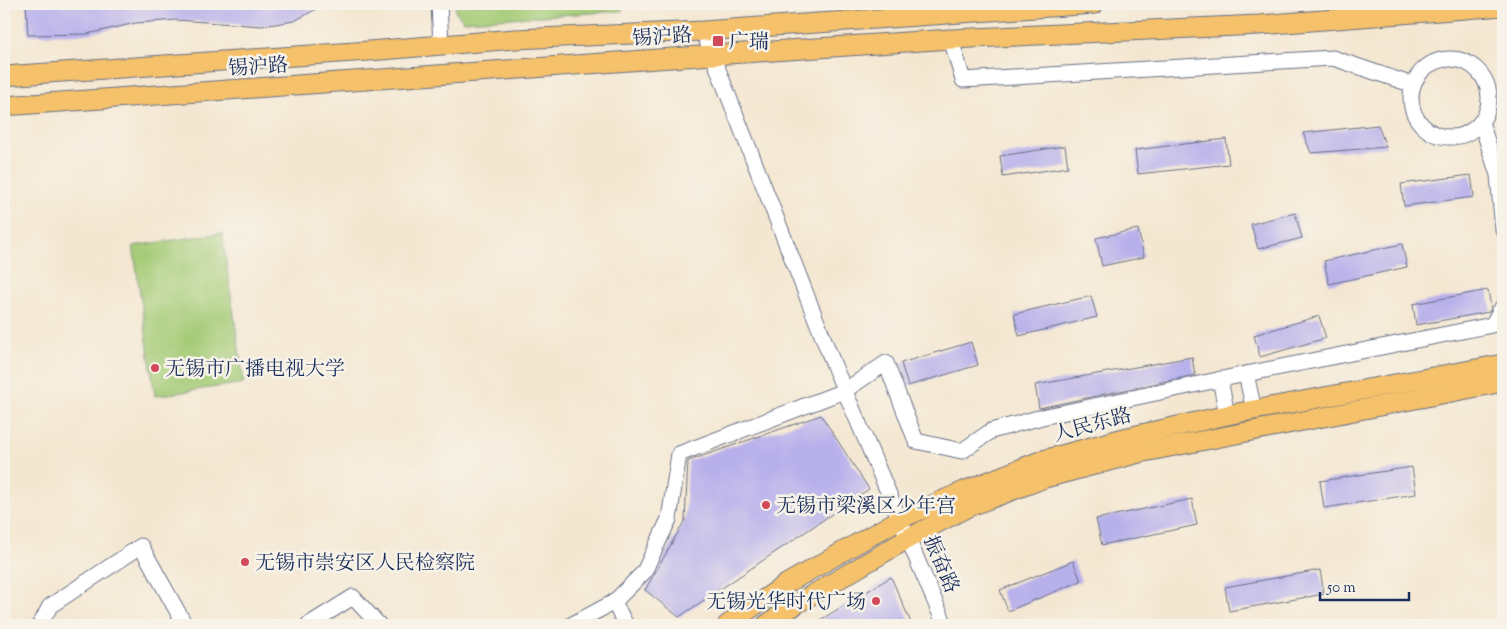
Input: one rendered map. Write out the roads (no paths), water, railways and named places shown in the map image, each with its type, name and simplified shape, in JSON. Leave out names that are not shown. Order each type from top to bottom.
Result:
[{"type":"main road","name":"锡沪路","points":[[4,76],[515,39],[703,32],[999,7],[1094,4]]},
{"type":"main road","name":"锡沪路","points":[[4,106],[713,55],[1259,24],[1503,6]]},
{"type":"main road","name":"人民东路","points":[[728,625],[786,584],[900,519],[1040,461],[1128,437],[1227,415],[1503,364]]},
{"type":"main road","name":"人民东路","points":[[766,625],[798,603],[909,538],[968,507],[1036,481],[1139,453],[1503,382]]},
{"type":"street","points":[[439,4],[441,45]]},
{"type":"street","name":"振奋路","points":[[703,32],[844,391],[945,625]]},
{"type":"street","points":[[951,40],[964,80],[1333,58],[1414,85]]},
{"type":"street","points":[[1450,59],[1462,61],[1474,67],[1482,76],[1496,104],[1487,111],[1481,122],[1471,131],[1459,136],[1446,137],[1432,134],[1422,126],[1414,114],[1411,102],[1414,85],[1418,76],[1426,67],[1438,61],[1450,59]]},
{"type":"street","points":[[1481,122],[1498,175],[1503,230]]},
{"type":"street","points":[[570,625],[614,602],[644,572],[669,519],[679,454],[844,391],[886,363],[916,441],[962,451],[991,431],[1042,417],[1492,325],[1503,306]]},
{"type":"street","points":[[1246,374],[1254,410]]},
{"type":"street","points":[[1220,380],[1227,415]]},
{"type":"street","points":[[40,625],[50,606],[142,546],[185,625]]},
{"type":"street","points":[[308,625],[353,597],[379,625]]},
{"type":"street","points":[[614,602],[626,625]]},
{"type":"place","name":"广瑞","points":[[718,41]]},
{"type":"place","name":"无锡市广播电视大学","points":[[155,368]]},
{"type":"place","name":"无锡市梁溪区少年宫","points":[[766,505]]},
{"type":"place","name":"无锡市崇安区人民检察院","points":[[245,562]]},
{"type":"place","name":"无锡光华时代广场","points":[[876,601]]}]
